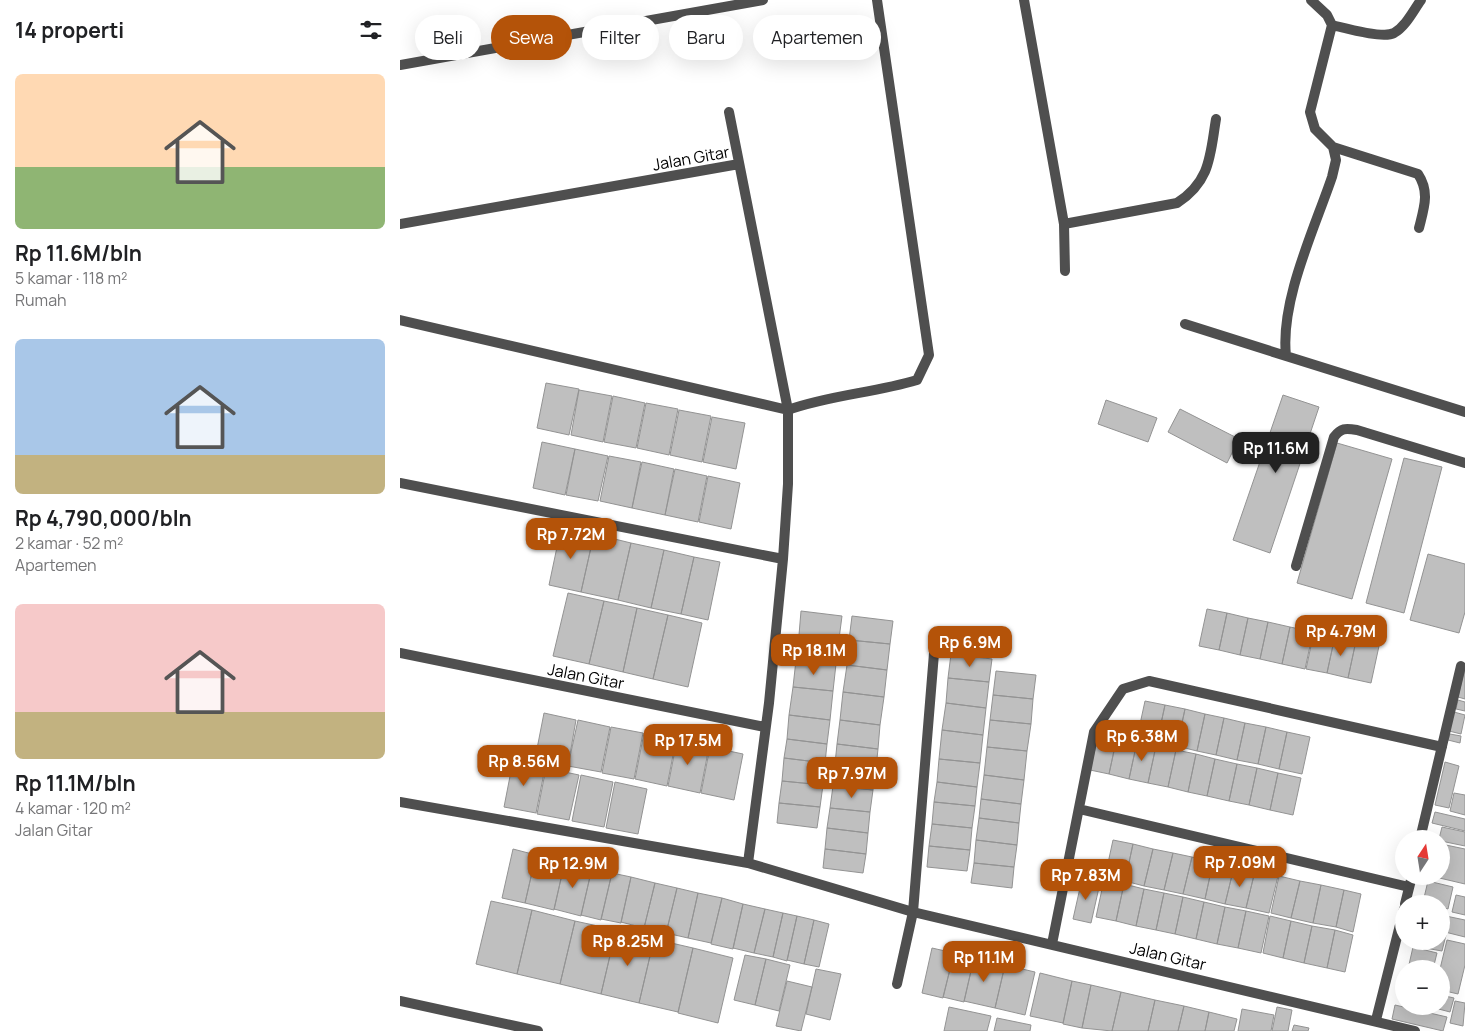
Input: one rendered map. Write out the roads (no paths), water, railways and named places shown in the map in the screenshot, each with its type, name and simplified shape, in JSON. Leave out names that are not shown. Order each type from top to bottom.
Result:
[{"type":"street","points":[[400,65],[763,0]]},
{"type":"street","points":[[400,320],[788,410],[813,401],[894,387],[916,380],[929,355],[877,0]]},
{"type":"street","points":[[1024,0],[1064,224],[1065,271]]},
{"type":"street","points":[[1311,0],[1327,15],[1332,25],[1310,112],[1315,129],[1333,147],[1418,174],[1424,184],[1425,202],[1419,228]]},
{"type":"street","points":[[1332,25],[1380,35],[1393,34],[1406,23],[1421,0]]},
{"type":"street","points":[[729,112],[739,164]]},
{"type":"street","points":[[1064,224],[1177,203],[1193,193],[1208,168],[1216,119]]},
{"type":"street","points":[[1286,356],[1284,338],[1288,307],[1332,177],[1336,160],[1333,147]]},
{"type":"street","name":"Jalan Gitar","points":[[400,224],[739,164],[788,410],[788,484],[783,559],[748,863]]},
{"type":"street","points":[[1185,324],[1465,412]]},
{"type":"street","points":[[1296,566],[1334,437],[1339,430],[1345,428],[1357,430],[1465,462]]},
{"type":"street","points":[[400,483],[783,559]]},
{"type":"street","points":[[897,984],[913,912],[935,641]]},
{"type":"street","name":"Jalan Gitar","points":[[400,654],[765,727]]},
{"type":"street","points":[[1422,830],[1461,666]]},
{"type":"street","points":[[1052,944],[1094,732],[1123,689],[1148,682],[1442,747]]},
{"type":"street","name":"Jalan Gitar","points":[[400,802],[748,863],[913,912],[1376,1020],[1415,1031]]},
{"type":"street","points":[[1079,809],[1395,879]]},
{"type":"street","points":[[1376,1020],[1395,944]]},
{"type":"street","points":[[400,1001],[538,1031]]}]
